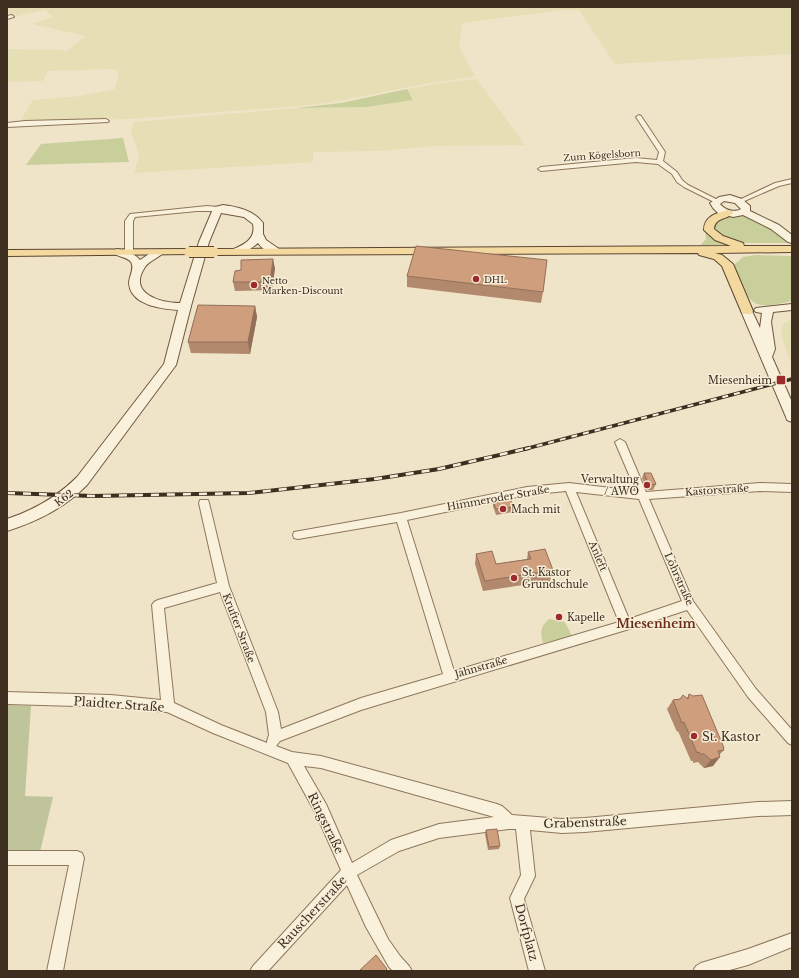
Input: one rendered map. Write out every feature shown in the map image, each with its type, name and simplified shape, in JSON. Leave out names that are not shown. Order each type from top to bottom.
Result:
[{"type":"main road","points":[[721,208],[718,217],[711,221],[709,230],[715,236],[724,240],[757,249]]},
{"type":"main road","points":[[680,250],[703,241],[705,237],[703,224],[707,218],[721,208]]},
{"type":"main road","points":[[7,253],[680,250],[757,249],[790,246]]},
{"type":"main road","points":[[727,264],[728,260],[735,256],[757,249]]},
{"type":"main road","points":[[680,250],[713,255],[727,264],[745,306]]},
{"type":"street","points":[[639,117],[662,152],[660,162],[675,173],[679,181],[721,208],[735,214],[744,212],[775,227],[790,246]]},
{"type":"street","points":[[7,125],[25,123],[106,121]]},
{"type":"street","name":"Zum Kögelsborn","points":[[541,169],[636,160],[660,162]]},
{"type":"street","points":[[740,201],[777,184],[792,181]]},
{"type":"street","points":[[721,208],[721,199],[728,198],[740,201],[746,207],[744,212]]},
{"type":"street","points":[[130,252],[129,220],[132,215],[200,208],[231,209],[247,214],[258,223],[258,235],[260,241],[265,246],[277,251]]},
{"type":"street","points":[[218,209],[232,213],[247,214]]},
{"type":"street","name":"K62","points":[[7,525],[42,512],[63,500],[82,481],[170,364],[204,242],[218,209]]},
{"type":"street","points":[[213,220],[232,213]]},
{"type":"street","points":[[235,252],[253,243],[258,235]]},
{"type":"street","points":[[117,252],[130,256],[134,259],[138,268]]},
{"type":"street","points":[[159,252],[147,259],[138,268],[135,278],[135,288],[142,296],[152,302],[166,306],[185,306]]},
{"type":"street","points":[[166,301],[181,294],[191,286]]},
{"type":"street","points":[[152,302],[176,302],[185,306]]},
{"type":"street","points":[[745,306],[757,314],[770,310],[792,307]]},
{"type":"street","points":[[745,306],[792,417]]},
{"type":"street","points":[[766,358],[769,344],[766,317],[770,310]]},
{"type":"street","name":"Löhrstraße","points":[[620,442],[689,604],[752,693],[792,739]]},
{"type":"street","name":"Himmeroder Straße","points":[[298,534],[401,517],[527,491],[569,487],[643,496]]},
{"type":"street","name":"Anleft","points":[[569,487],[626,625]]},
{"type":"street","name":"Kastorstraße","points":[[643,496],[760,487],[792,488]]},
{"type":"street","name":"Krufter Straße","points":[[204,503],[223,586],[272,712],[276,737]]},
{"type":"street","points":[[401,517],[450,676]]},
{"type":"street","points":[[168,706],[158,605],[223,586]]},
{"type":"street","name":"Jahnstraße","points":[[276,737],[361,704],[450,676],[626,625],[689,604]]},
{"type":"street","name":"Plaidter Straße","points":[[7,698],[111,701],[168,706],[217,729],[292,758]]},
{"type":"street","points":[[267,749],[276,737]]},
{"type":"street","points":[[292,758],[321,762],[497,812],[516,823]]},
{"type":"street","name":"Ringstraße","points":[[292,758],[321,809],[380,939],[399,968],[404,971]]},
{"type":"street","name":"Grabenstraße","points":[[516,823],[562,826],[585,825],[758,809],[792,808]]},
{"type":"street","name":"Rauscherstraße","points":[[258,971],[350,872],[396,845],[439,831],[516,823]]},
{"type":"street","name":"Dorfplatz","points":[[516,823],[528,876],[517,898],[537,971]]},
{"type":"street","points":[[7,858],[77,858],[55,971]]},
{"type":"street","points":[[701,971],[748,957],[792,940]]},
{"type":"shaded area","points":[[7,7],[792,7],[792,54],[615,64],[579,10],[562,10],[462,23],[459,47],[474,74],[473,77],[423,84],[339,101],[311,105],[130,119],[24,122],[22,118],[33,100],[81,96],[115,89],[119,73],[116,70],[109,69],[48,71],[43,81],[7,82],[7,49],[63,50],[65,52],[86,36],[32,24],[53,17],[45,10],[13,17],[10,16]]},
{"type":"shaded area","points":[[477,79],[525,145],[436,146],[378,151],[313,152],[313,162],[134,173],[139,157],[131,132],[134,122],[296,108],[366,107],[413,99],[407,89]]},
{"type":"shaded area","points":[[792,319],[792,358],[789,359],[781,330],[783,324]]},
{"type":"green space","points":[[407,89],[413,100],[366,107],[296,108],[341,103]]},
{"type":"green space","points":[[123,138],[129,162],[26,165],[41,144]]},
{"type":"green space","points":[[741,215],[768,226],[791,243],[738,243],[714,233],[712,222],[723,216]]},
{"type":"green space","points":[[705,230],[738,246],[699,247],[706,239]]},
{"type":"green space","points":[[756,255],[792,256],[792,301],[766,305],[758,304],[752,301],[748,296],[743,288],[734,265],[743,257]]},
{"type":"green space","points":[[549,619],[565,622],[572,636],[543,643],[541,636],[542,630]]},
{"type":"green space","points":[[7,705],[31,706],[25,796],[53,797],[40,852],[7,853]]},
{"type":"building","name":"DHL","points":[[416,246],[547,260],[543,292],[407,276]]},
{"type":"building","points":[[273,259],[270,282],[233,282],[235,271],[241,270],[241,260]]},
{"type":"building","points":[[198,305],[255,306],[248,342],[188,342]]},
{"type":"building","points":[[644,473],[651,473],[656,484],[649,485]]},
{"type":"building","points":[[510,498],[514,507],[496,509],[493,501]]},
{"type":"building","points":[[545,549],[553,570],[485,581],[476,554],[492,551],[496,564],[531,559],[528,552]]},
{"type":"building","points":[[689,694],[693,696],[702,695],[724,748],[724,750],[718,751],[720,757],[711,760],[704,754],[700,754],[699,752],[697,753],[684,722],[682,723],[673,700],[680,699],[683,695],[688,699]]},
{"type":"building","points":[[497,829],[500,846],[489,847],[486,830]]},
{"type":"building","points":[[376,955],[387,969],[385,971],[359,971]]},
{"type":"railway","points":[[527,448],[792,379]]},
{"type":"railway","points":[[7,493],[93,496],[249,493],[375,479],[439,469],[527,448]]},
{"type":"place","name":"DHL","points":[[476,279]]},
{"type":"place","name":"Netto Marken-Discount","points":[[254,285]]},
{"type":"place","name":"Miesenheim","points":[[781,380]]},
{"type":"place","name":"Verwaltung / AWO","points":[[647,485]]},
{"type":"place","name":"Mach mit","points":[[503,509]]},
{"type":"place","name":"St. Kastor Grundschule","points":[[514,578]]},
{"type":"place","name":"Kapelle","points":[[559,617]]},
{"type":"place","name":"St. Kastor","points":[[694,736]]},
{"type":"district","name":"Miesenheim","points":[[656,623]]}]
